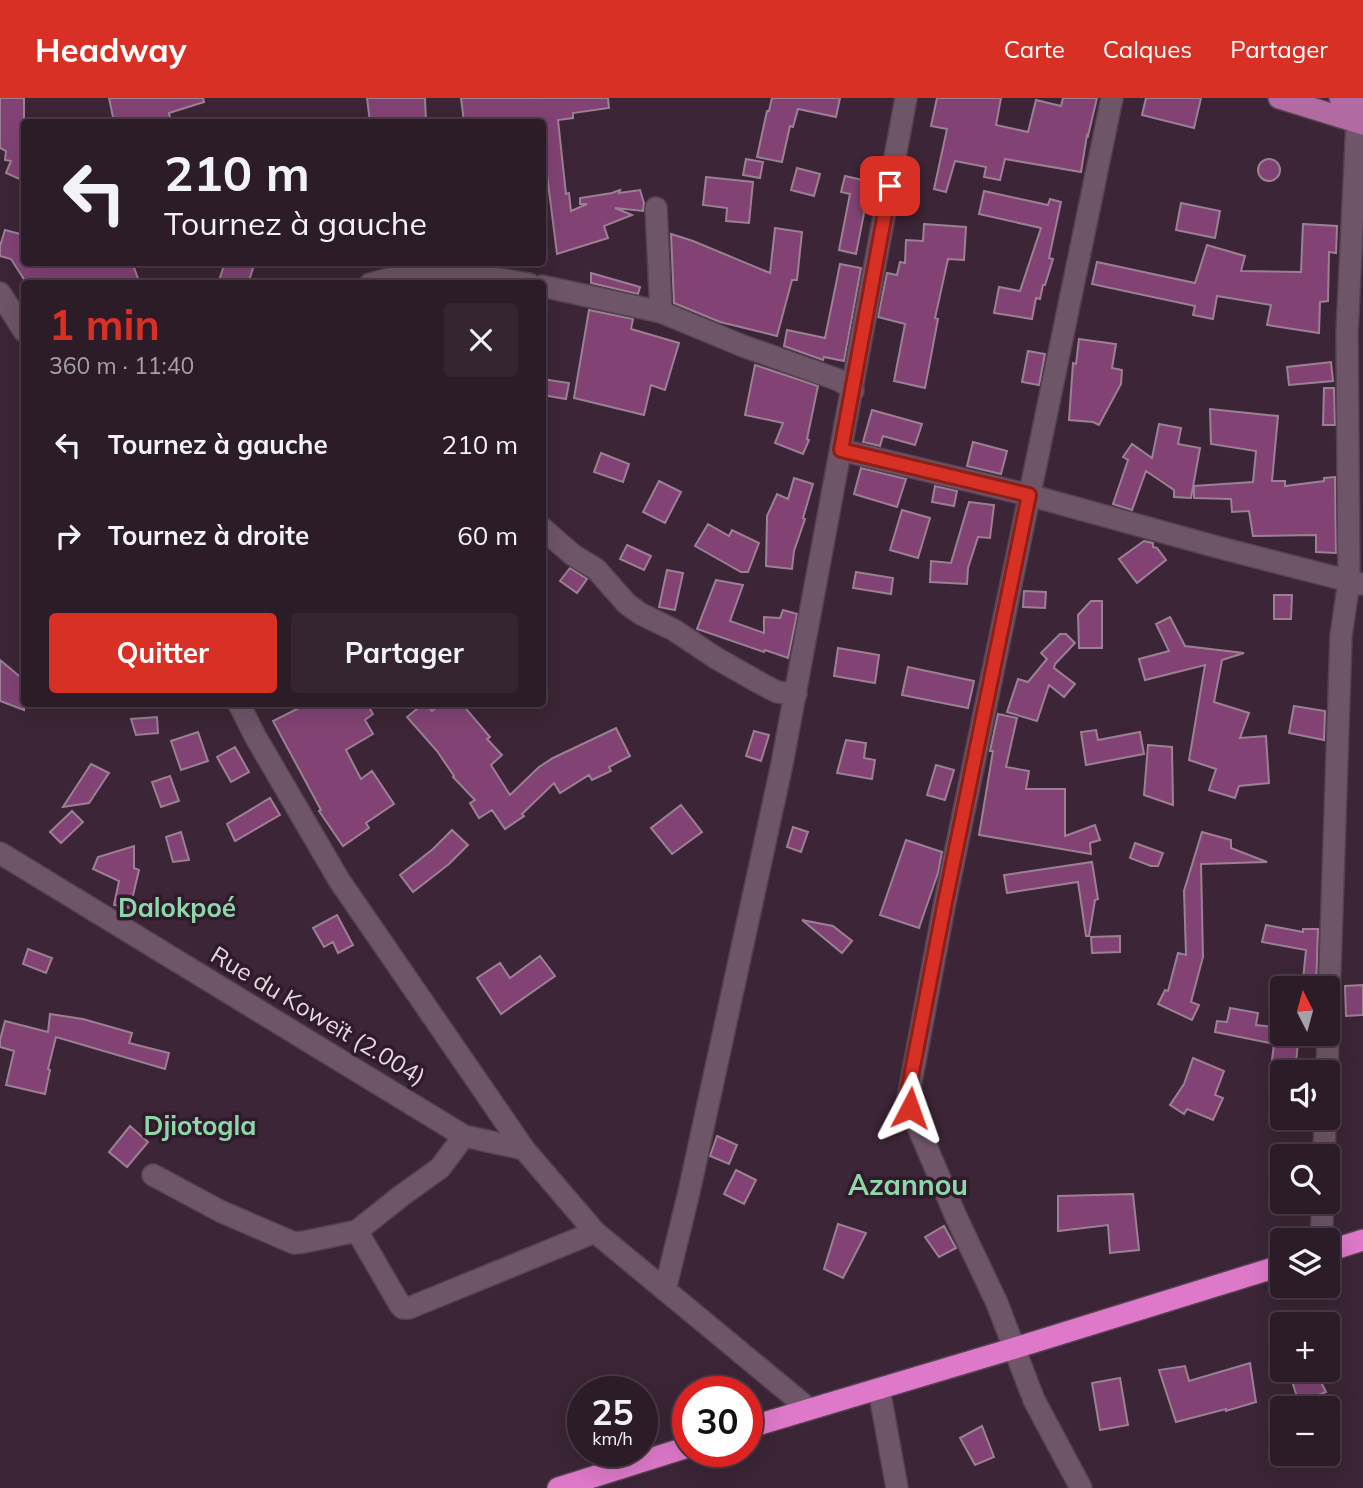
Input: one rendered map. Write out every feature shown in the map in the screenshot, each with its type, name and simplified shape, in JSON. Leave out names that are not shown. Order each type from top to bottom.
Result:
[{"type":"highway","points":[[1340,1247],[1363,1240]]},
{"type":"highway","points":[[763,1423],[1270,1269]]},
{"type":"highway","points":[[558,1488],[672,1452]]},
{"type":"main road","points":[[1279,98],[1361,117]]},
{"type":"main road","points":[[1340,98],[1361,117]]},
{"type":"street","points":[[665,1290],[690,1192],[796,694],[906,98]]},
{"type":"street","points":[[1081,1488],[1034,1400],[997,1303],[957,1220],[917,1127],[908,1098],[944,907],[1112,98]]},
{"type":"street","points":[[1330,976],[1341,636],[1356,583],[1347,333],[1361,117]]},
{"type":"street","points":[[656,208],[661,313]]},
{"type":"street","points":[[385,280],[412,273],[438,271],[505,280]]},
{"type":"street","points":[[546,287],[661,313],[835,379],[853,391]]},
{"type":"street","points":[[0,293],[21,326]]},
{"type":"street","points":[[841,450],[1029,495],[1356,583]]},
{"type":"street","points":[[546,531],[573,555],[596,569],[627,604],[641,614],[674,630],[760,683],[778,692],[796,694]]},
{"type":"street","points":[[240,707],[339,880],[524,1149],[595,1231],[809,1409]]},
{"type":"street","name":"Rue du Koweït (2.004)","points":[[0,853],[464,1136],[524,1149]]},
{"type":"street","points":[[153,1175],[220,1211],[294,1243],[304,1242],[357,1231],[440,1168],[464,1136]]},
{"type":"street","points":[[357,1231],[400,1305],[409,1308],[595,1231]]},
{"type":"street","points":[[878,1389],[897,1488]]},
{"type":"building","points":[[0,98],[24,98],[24,119],[21,119],[21,180],[6,173],[11,161],[5,160],[6,151],[0,148]]},
{"type":"building","points":[[109,98],[203,98],[204,102],[169,113],[170,119],[113,119]]},
{"type":"building","points":[[367,98],[425,98],[426,119],[370,119]]},
{"type":"building","points":[[461,98],[608,98],[609,108],[573,113],[573,118],[558,120],[566,194],[569,193],[571,211],[587,204],[580,204],[580,198],[620,190],[619,193],[640,190],[644,203],[643,211],[615,208],[632,215],[604,226],[608,238],[557,254],[546,167],[546,119],[464,119]]},
{"type":"building","points":[[772,98],[840,98],[836,117],[798,109],[793,127],[790,126],[782,162],[757,157]]},
{"type":"building","points":[[937,98],[1001,98],[996,125],[1028,132],[1036,100],[1061,106],[1063,98],[1097,98],[1081,172],[1005,159],[1000,180],[984,177],[986,167],[955,161],[946,192],[934,189],[947,129],[931,126]]},
{"type":"building","points":[[1146,98],[1201,98],[1194,128],[1142,115]]},
{"type":"building","points":[[746,159],[763,162],[760,178],[743,175]]},
{"type":"building","points":[[1269,159],[1277,162],[1280,170],[1277,178],[1269,181],[1261,178],[1258,170],[1261,162]]},
{"type":"building","points":[[797,168],[820,174],[814,196],[791,190]]},
{"type":"building","points":[[845,176],[876,183],[872,199],[867,198],[856,254],[839,250],[850,194],[841,192]]},
{"type":"building","points":[[706,177],[753,182],[749,223],[726,221],[727,208],[703,205]]},
{"type":"building","points":[[984,191],[1048,205],[1050,199],[1061,202],[1049,258],[1053,259],[1040,299],[1036,298],[1032,319],[994,313],[999,287],[1020,291],[1041,228],[979,214]]},
{"type":"building","points":[[1181,203],[1220,211],[1215,238],[1176,230]]},
{"type":"building","points":[[924,224],[966,227],[964,260],[948,259],[935,318],[938,319],[925,388],[894,381],[905,324],[878,317],[887,273],[897,275],[900,262],[905,263],[906,240],[923,241]]},
{"type":"building","points":[[1303,224],[1337,226],[1336,253],[1329,252],[1328,301],[1320,302],[1319,333],[1267,325],[1271,305],[1217,296],[1213,319],[1193,315],[1195,306],[1092,284],[1097,262],[1195,283],[1207,245],[1245,256],[1241,271],[1301,272]]},
{"type":"building","points":[[775,228],[802,232],[797,280],[792,280],[777,336],[720,322],[674,303],[671,234],[770,273]]},
{"type":"building","points":[[5,230],[21,234],[21,266],[133,266],[139,280],[24,280],[11,259],[0,256]]},
{"type":"building","points":[[840,264],[861,268],[844,361],[824,357],[823,360],[784,346],[787,330],[825,338]]},
{"type":"building","points":[[224,266],[254,266],[249,280],[219,280]]},
{"type":"building","points":[[591,273],[640,287],[638,294],[591,283]]},
{"type":"building","points":[[589,310],[633,319],[631,329],[679,343],[665,390],[651,385],[644,415],[574,398]]},
{"type":"building","points":[[1079,339],[1116,344],[1112,368],[1122,370],[1121,384],[1099,425],[1069,420],[1073,363],[1076,364]]},
{"type":"building","points":[[1028,351],[1045,354],[1039,385],[1022,382]]},
{"type":"building","points":[[1331,362],[1333,381],[1289,385],[1287,367]]},
{"type":"building","points":[[755,365],[818,386],[807,439],[809,440],[803,454],[775,443],[783,423],[745,415]]},
{"type":"building","points":[[546,380],[569,383],[566,399],[546,396]]},
{"type":"building","points":[[1324,388],[1334,388],[1335,425],[1323,425]]},
{"type":"building","points":[[1210,409],[1278,416],[1272,481],[1285,481],[1285,486],[1335,477],[1336,553],[1316,552],[1316,535],[1253,536],[1249,511],[1232,512],[1231,499],[1194,498],[1194,486],[1253,482],[1256,451],[1211,444]]},
{"type":"building","points":[[872,410],[922,424],[915,445],[883,436],[880,446],[863,442]]},
{"type":"building","points":[[1159,424],[1181,428],[1178,444],[1200,448],[1191,498],[1174,497],[1174,490],[1146,471],[1132,510],[1113,504],[1128,460],[1123,457],[1132,444],[1152,458]]},
{"type":"building","points":[[973,442],[1007,451],[1001,474],[967,466]]},
{"type":"building","points":[[601,453],[629,464],[623,482],[594,472]]},
{"type":"building","points":[[861,468],[906,479],[897,507],[854,494]]},
{"type":"building","points":[[794,478],[813,484],[794,551],[792,569],[766,566],[767,516],[777,494],[788,499]]},
{"type":"building","points":[[659,481],[681,492],[665,523],[643,512]]},
{"type":"building","points":[[935,486],[957,491],[954,506],[932,502]]},
{"type":"building","points":[[969,502],[994,505],[990,538],[978,537],[968,568],[967,584],[930,582],[931,561],[951,563]]},
{"type":"building","points":[[902,510],[930,518],[918,558],[890,550]]},
{"type":"building","points":[[708,524],[729,536],[732,530],[759,543],[748,572],[741,572],[695,546]]},
{"type":"building","points":[[1144,541],[1153,543],[1153,547],[1157,548],[1166,560],[1137,583],[1119,559]]},
{"type":"building","points":[[627,545],[651,556],[644,570],[620,559]]},
{"type":"building","points":[[570,568],[587,579],[577,593],[560,581]]},
{"type":"building","points":[[667,570],[683,573],[675,610],[659,607]]},
{"type":"building","points":[[856,572],[893,578],[891,594],[853,588]]},
{"type":"building","points":[[716,580],[743,585],[730,621],[764,633],[764,617],[780,618],[783,610],[797,614],[788,658],[697,629]]},
{"type":"building","points":[[1024,591],[1046,592],[1045,608],[1023,607]]},
{"type":"building","points":[[1274,595],[1292,595],[1291,619],[1274,619]]},
{"type":"building","points":[[1091,601],[1102,601],[1102,648],[1079,648],[1078,615]]},
{"type":"building","points":[[1170,617],[1185,646],[1244,653],[1222,660],[1214,702],[1249,713],[1240,738],[1266,736],[1269,783],[1239,786],[1235,798],[1209,790],[1216,769],[1189,760],[1205,665],[1145,680],[1139,659],[1169,651],[1156,624]]},
{"type":"building","points":[[1060,634],[1066,634],[1075,643],[1054,668],[1075,684],[1064,697],[1049,685],[1037,721],[1007,712],[1018,679],[1028,682],[1047,659],[1041,653]]},
{"type":"building","points":[[838,648],[879,655],[875,683],[834,676]]},
{"type":"building","points":[[0,660],[21,678],[21,707],[24,707],[24,710],[0,701]]},
{"type":"building","points":[[908,667],[974,681],[968,708],[902,695]]},
{"type":"building","points":[[1294,706],[1325,711],[1324,740],[1289,733]]},
{"type":"building","points":[[301,707],[369,707],[373,714],[365,720],[373,734],[346,750],[361,779],[372,771],[394,804],[366,823],[369,828],[343,846],[319,811],[321,810],[273,721]]},
{"type":"building","points":[[419,707],[428,707],[432,711],[437,707],[465,707],[502,755],[491,765],[510,795],[539,767],[553,758],[616,728],[630,756],[609,767],[611,771],[592,780],[589,775],[560,793],[554,783],[522,814],[524,816],[505,829],[492,810],[479,818],[470,803],[475,800],[453,777],[437,751],[407,717]]},
{"type":"building","points":[[998,714],[1017,718],[1006,767],[1029,771],[1026,789],[1065,789],[1065,836],[1095,825],[1100,840],[1090,843],[1091,854],[979,835],[993,751],[990,751]]},
{"type":"building","points":[[157,717],[158,733],[136,735],[131,719]]},
{"type":"building","points":[[1096,730],[1098,740],[1140,732],[1144,754],[1086,765],[1081,732]]},
{"type":"building","points":[[754,731],[769,735],[761,761],[746,756]]},
{"type":"building","points":[[198,732],[208,761],[181,770],[171,741]]},
{"type":"building","points":[[846,740],[866,743],[864,758],[875,760],[872,779],[837,773]]},
{"type":"building","points":[[1148,745],[1172,747],[1173,805],[1144,795]]},
{"type":"building","points":[[235,747],[249,772],[231,782],[217,757]]},
{"type":"building","points":[[91,764],[109,773],[89,803],[63,807]]},
{"type":"building","points":[[936,765],[954,770],[945,800],[927,795]]},
{"type":"building","points":[[170,776],[179,801],[161,807],[152,782]]},
{"type":"building","points":[[270,798],[280,815],[235,841],[227,824]]},
{"type":"building","points":[[681,805],[702,832],[672,854],[651,828]]},
{"type":"building","points":[[72,811],[83,822],[61,843],[50,832]]},
{"type":"building","points":[[793,827],[808,832],[801,852],[787,847]]},
{"type":"building","points":[[452,830],[468,845],[449,864],[413,892],[400,875]]},
{"type":"building","points":[[181,832],[189,860],[173,862],[166,837]]},
{"type":"building","points":[[1202,832],[1231,840],[1231,848],[1267,862],[1201,864],[1203,957],[1191,1002],[1199,1005],[1192,1020],[1158,1004],[1165,990],[1168,991],[1178,953],[1186,955],[1184,891]]},
{"type":"building","points":[[906,840],[942,852],[938,873],[919,928],[880,915]]},
{"type":"building","points":[[1135,843],[1163,853],[1158,866],[1130,858]]},
{"type":"building","points":[[134,846],[134,868],[139,870],[130,908],[114,905],[119,881],[93,869],[98,857]]},
{"type":"building","points":[[1092,862],[1098,899],[1095,900],[1089,936],[1086,936],[1078,882],[1007,893],[1004,875]]},
{"type":"building","points":[[337,915],[353,945],[338,953],[333,942],[324,947],[313,928]]},
{"type":"building","points":[[802,920],[833,926],[852,941],[842,953]]},
{"type":"building","points":[[1266,925],[1303,932],[1303,929],[1318,929],[1316,976],[1303,976],[1306,950],[1262,942]]},
{"type":"building","points":[[1120,936],[1120,952],[1092,953],[1091,937]]},
{"type":"building","points":[[28,949],[52,958],[46,973],[23,964]]},
{"type":"building","points":[[540,956],[555,976],[501,1014],[477,978],[500,963],[510,978]]},
{"type":"building","points":[[1363,985],[1363,1015],[1346,1016],[1345,986]]},
{"type":"building","points":[[1230,1008],[1258,1013],[1256,1025],[1270,1027],[1270,1043],[1215,1032],[1217,1021],[1227,1022]]},
{"type":"building","points":[[50,1014],[83,1019],[132,1033],[129,1043],[169,1053],[165,1069],[56,1037],[45,1094],[6,1085],[14,1051],[0,1047],[5,1021],[48,1032]]},
{"type":"building","points":[[1274,1046],[1298,1046],[1296,1060],[1272,1060]]},
{"type":"building","points":[[1193,1058],[1224,1071],[1215,1095],[1223,1098],[1213,1120],[1187,1109],[1184,1114],[1170,1105],[1184,1084]]},
{"type":"building","points":[[130,1126],[148,1142],[127,1167],[109,1152]]},
{"type":"building","points":[[717,1136],[737,1145],[729,1164],[710,1156]]},
{"type":"building","points":[[736,1170],[756,1180],[744,1204],[724,1194]]},
{"type":"building","points":[[1133,1194],[1139,1250],[1110,1253],[1108,1225],[1058,1231],[1058,1196]]},
{"type":"building","points":[[838,1224],[866,1233],[843,1278],[824,1269]]},
{"type":"building","points":[[944,1226],[956,1248],[939,1257],[925,1237]]},
{"type":"building","points":[[1250,1363],[1256,1402],[1176,1422],[1159,1370],[1185,1366],[1189,1381]]},
{"type":"building","points":[[1120,1378],[1128,1425],[1100,1430],[1092,1383]]},
{"type":"building","points":[[1292,1382],[1321,1382],[1326,1392],[1316,1396],[1297,1396]]},
{"type":"building","points":[[982,1426],[994,1457],[975,1465],[960,1438]]},
{"type":"district","name":"Dalokpoé","points":[[177,908]]},
{"type":"district","name":"Djiotogla","points":[[200,1126]]},
{"type":"district","name":"Azannou","points":[[908,1185]]},
{"type":"route","points":[[890,186],[841,450],[1029,495],[935,953],[909,1087],[910,1108]]}]
